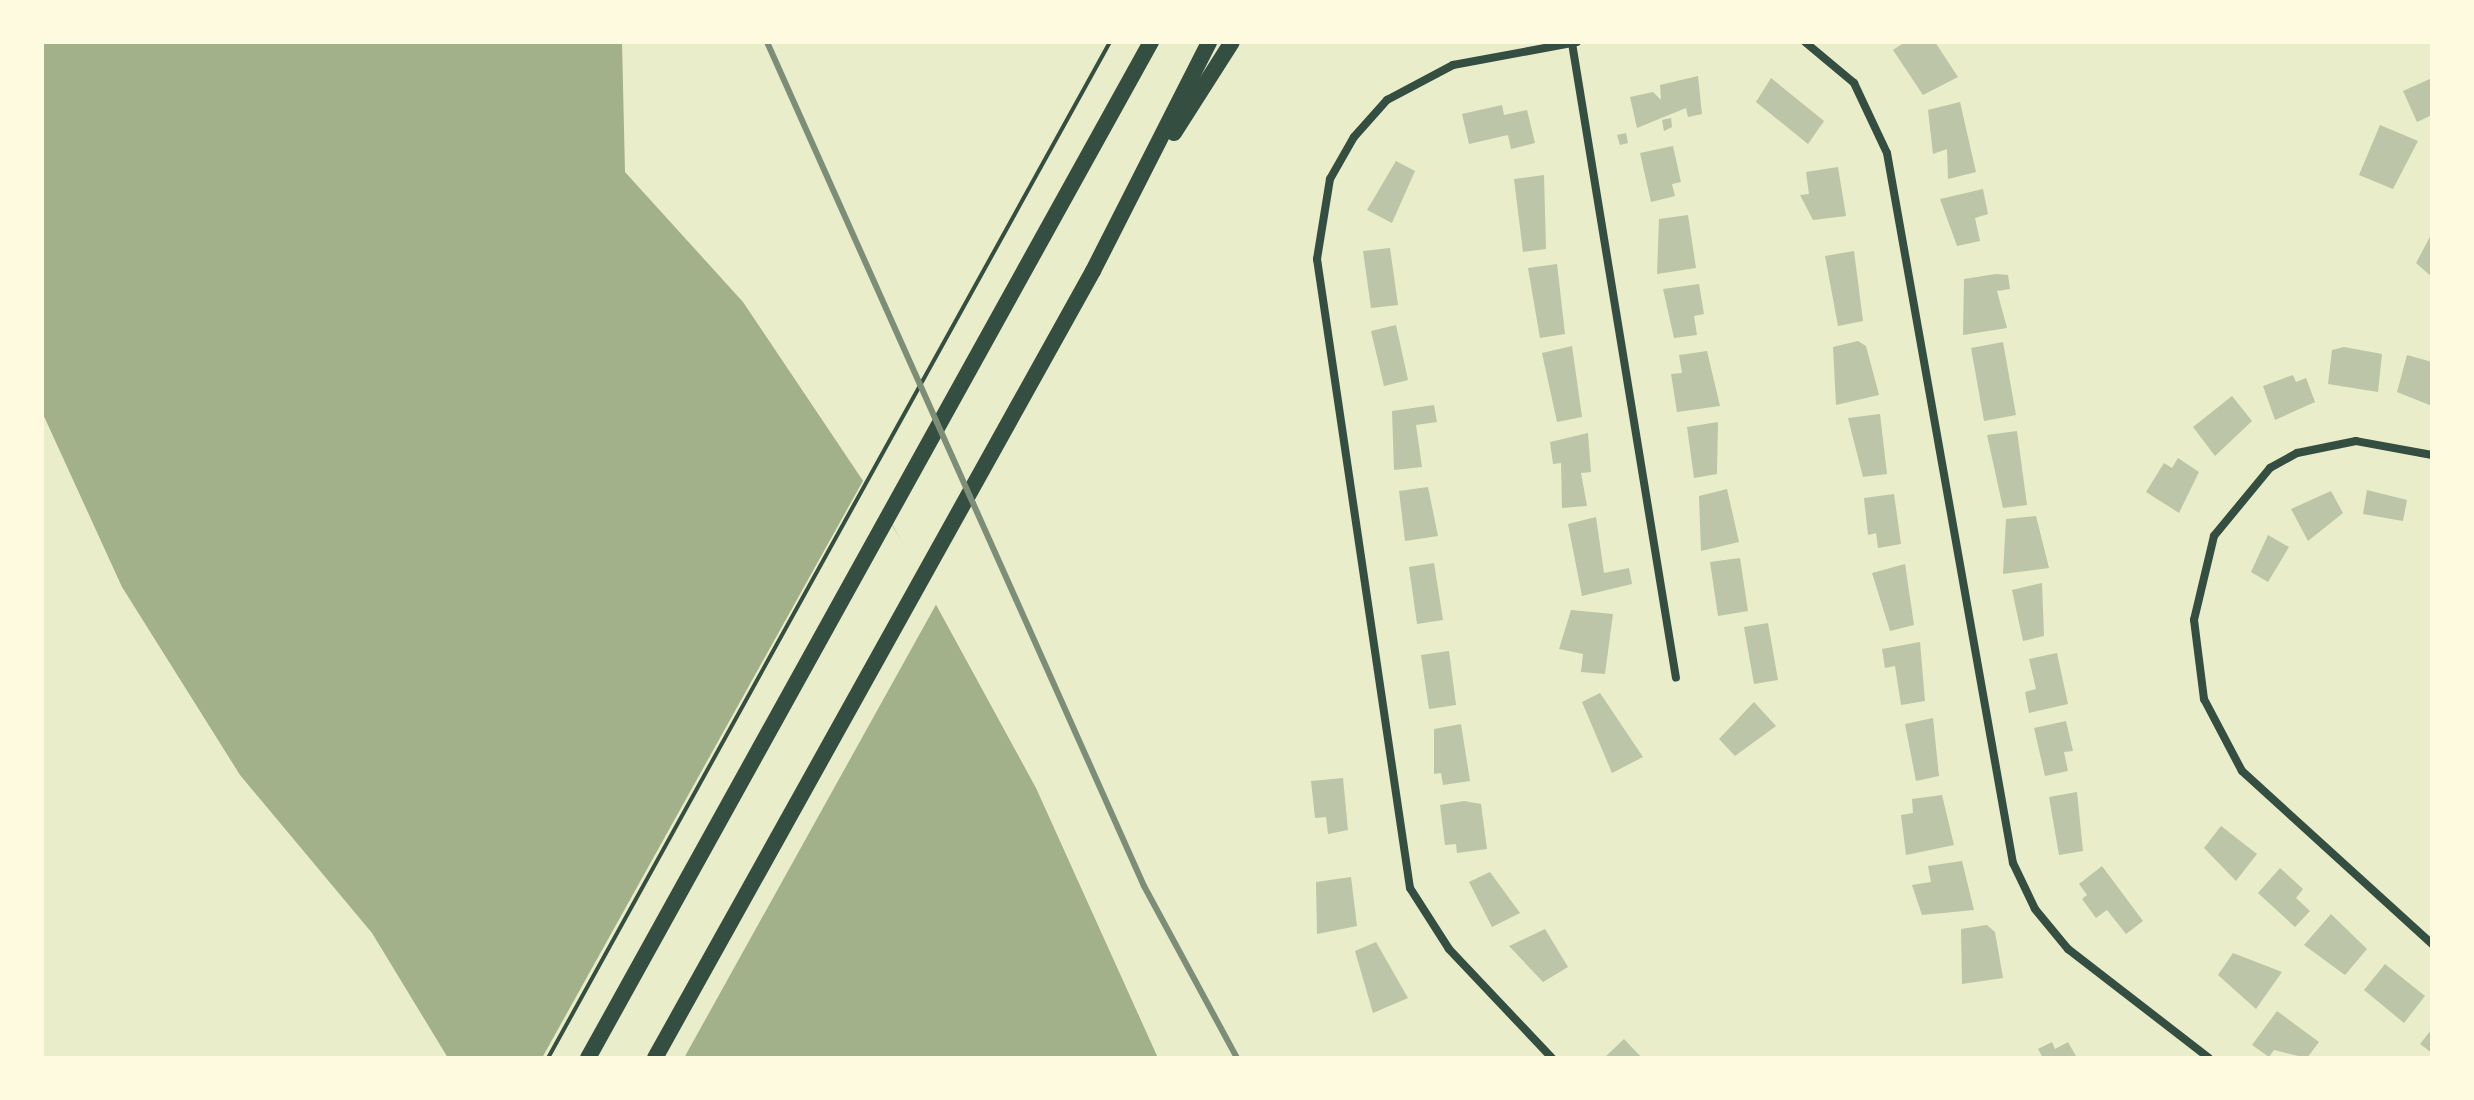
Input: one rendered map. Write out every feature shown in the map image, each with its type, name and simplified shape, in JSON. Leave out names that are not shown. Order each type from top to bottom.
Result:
[{"type":"highway","points":[[588,1058],[1151,42]]},
{"type":"highway","points":[[655,1058],[1133,198],[1209,42]]},
{"type":"highway","points":[[1133,198],[1232,42]]},
{"type":"street","points":[[1552,1058],[1441,940],[1410,888],[1317,246],[1336,168],[1387,100],[1453,65],[1575,42],[1676,678]]},
{"type":"street","points":[[1805,42],[1854,83],[1887,153],[2013,863],[2035,909],[2068,949],[2209,1058]]},
{"type":"street","points":[[2432,455],[2356,441],[2297,453],[2270,468],[2214,536],[2194,620],[2204,699],[2242,771],[2432,944]]},
{"type":"path","points":[[548,1058],[990,264],[1110,42]]},
{"type":"shaded area","points":[[42,42],[622,42],[625,172],[743,302],[892,524],[1036,788],[1158,1058],[448,1058],[372,933],[240,775],[122,587],[42,412]]},
{"type":"pier","points":[[864,479],[938,601],[684,1058],[542,1058]]},
{"type":"building","points":[[1905,42],[1935,42],[1958,77],[1923,95],[1893,50]]},
{"type":"building","points":[[1698,76],[1702,114],[1688,117],[1686,108],[1637,128],[1630,97],[1653,92],[1661,100],[1660,85]]},
{"type":"building","points":[[1771,78],[1824,121],[1808,144],[1756,102]]},
{"type":"building","points":[[2432,78],[2432,115],[2417,122],[2403,91]]},
{"type":"building","points":[[1960,102],[1976,172],[1948,179],[1947,149],[1933,154],[1928,110]]},
{"type":"building","points":[[1502,105],[1504,115],[1527,110],[1535,143],[1511,149],[1508,135],[1469,144],[1462,114]]},
{"type":"building","points":[[1671,118],[1672,127],[1664,131],[1662,120]]},
{"type":"building","points":[[2380,125],[2418,141],[2393,189],[2359,175]]},
{"type":"building","points":[[1626,133],[1628,143],[1620,145],[1617,135]]},
{"type":"building","points":[[1673,146],[1681,182],[1672,184],[1675,196],[1651,202],[1640,153]]},
{"type":"building","points":[[1396,161],[1415,171],[1392,223],[1367,210]]},
{"type":"building","points":[[1838,167],[1846,216],[1813,220],[1800,195],[1809,194],[1806,172]]},
{"type":"building","points":[[1544,175],[1546,249],[1523,252],[1514,179]]},
{"type":"building","points":[[1983,189],[1988,214],[1975,218],[1980,241],[1957,246],[1940,199]]},
{"type":"building","points":[[1688,215],[1696,268],[1657,274],[1659,219]]},
{"type":"building","points":[[2432,233],[2432,277],[2416,263]]},
{"type":"building","points":[[1390,248],[1398,305],[1371,308],[1363,251]]},
{"type":"building","points":[[1854,251],[1863,321],[1838,326],[1825,256]]},
{"type":"building","points":[[1557,264],[1565,334],[1540,338],[1528,268]]},
{"type":"building","points":[[2008,275],[2010,289],[1997,291],[2007,328],[1963,335],[1964,279]]},
{"type":"building","points":[[1699,284],[1704,314],[1694,316],[1697,335],[1674,338],[1663,289]]},
{"type":"building","points":[[1396,325],[1408,380],[1384,386],[1371,331]]},
{"type":"building","points":[[1858,341],[1866,346],[1879,395],[1836,405],[1833,347]]},
{"type":"building","points":[[2003,342],[2016,415],[1984,421],[1971,348]]},
{"type":"building","points":[[1572,346],[1582,417],[1557,422],[1542,353]]},
{"type":"building","points":[[2344,347],[2382,354],[2378,392],[2328,384],[2332,350]]},
{"type":"building","points":[[1707,351],[1720,406],[1677,412],[1671,374],[1682,373],[1679,355]]},
{"type":"building","points":[[2407,355],[2432,362],[2432,406],[2397,392]]},
{"type":"building","points":[[2293,375],[2296,382],[2306,378],[2315,402],[2275,420],[2263,386]]},
{"type":"building","points":[[2232,396],[2252,421],[2215,456],[2193,427]]},
{"type":"building","points":[[1434,405],[1437,422],[1416,425],[1422,467],[1394,470],[1392,411]]},
{"type":"building","points":[[1880,414],[1887,474],[1863,477],[1848,418]]},
{"type":"building","points":[[1718,422],[1717,474],[1694,478],[1687,427]]},
{"type":"building","points":[[2017,431],[2027,505],[2003,508],[1987,435]]},
{"type":"building","points":[[1588,433],[1591,472],[1581,473],[1587,506],[1562,508],[1561,463],[1553,464],[1550,442]]},
{"type":"building","points":[[2178,458],[2199,472],[2179,513],[2146,492],[2164,463],[2172,468]]},
{"type":"building","points":[[1428,487],[1438,536],[1405,541],[1399,491]]},
{"type":"building","points":[[1727,489],[1739,542],[1701,551],[1699,496]]},
{"type":"building","points":[[2367,490],[2407,500],[2403,521],[2363,514]]},
{"type":"building","points":[[2331,491],[2343,513],[2308,541],[2291,509]]},
{"type":"building","points":[[1894,494],[1901,544],[1878,548],[1876,533],[1868,535],[1864,498]]},
{"type":"building","points":[[2036,516],[2049,568],[2003,574],[2006,519]]},
{"type":"building","points":[[1596,517],[1604,573],[1629,568],[1632,584],[1582,596],[1568,524]]},
{"type":"building","points":[[2268,535],[2289,547],[2268,582],[2251,572]]},
{"type":"building","points":[[1740,558],[1748,611],[1718,616],[1710,562]]},
{"type":"building","points":[[1434,563],[1443,620],[1417,624],[1409,567]]},
{"type":"building","points":[[1905,564],[1914,625],[1890,631],[1872,573]]},
{"type":"building","points":[[2042,583],[2044,636],[2023,641],[2012,590]]},
{"type":"building","points":[[1571,610],[1613,614],[1605,674],[1581,672],[1583,654],[1559,649]]},
{"type":"building","points":[[1768,623],[1778,680],[1754,684],[1744,627]]},
{"type":"building","points":[[1920,642],[1925,701],[1901,705],[1895,666],[1885,668],[1882,649]]},
{"type":"building","points":[[1449,651],[1456,705],[1429,709],[1421,655]]},
{"type":"building","points":[[2057,653],[2068,704],[2029,713],[2025,692],[2036,689],[2029,659]]},
{"type":"building","points":[[1600,693],[1643,757],[1612,773],[1582,702]]},
{"type":"building","points":[[1754,702],[1776,726],[1735,756],[1719,739]]},
{"type":"building","points":[[1933,718],[1939,776],[1916,781],[1905,724]]},
{"type":"building","points":[[2066,721],[2073,751],[2064,752],[2068,771],[2045,776],[2034,728]]},
{"type":"building","points":[[1461,724],[1470,781],[1443,785],[1441,773],[1434,774],[1434,729]]},
{"type":"building","points":[[1343,778],[1348,830],[1328,834],[1326,817],[1315,818],[1311,781]]},
{"type":"building","points":[[2077,792],[2083,851],[2059,855],[2049,797]]},
{"type":"building","points":[[1942,795],[1954,845],[1906,855],[1901,815],[1913,813],[1912,799]]},
{"type":"building","points":[[1464,801],[1481,804],[1487,849],[1457,853],[1456,844],[1445,845],[1440,805]]},
{"type":"building","points":[[2221,826],[2257,854],[2236,881],[2204,848]]},
{"type":"building","points":[[1962,861],[1974,910],[1922,915],[1912,885],[1931,882],[1928,866]]},
{"type":"building","points":[[2102,866],[2143,921],[2126,934],[2107,910],[2096,918],[2082,899],[2087,895],[2079,884]]},
{"type":"building","points":[[2280,868],[2303,889],[2296,898],[2310,911],[2295,927],[2258,893]]},
{"type":"building","points":[[1490,872],[1520,913],[1492,927],[1469,882]]},
{"type":"building","points":[[1351,877],[1357,926],[1317,934],[1316,882]]},
{"type":"building","points":[[2331,914],[2367,949],[2345,975],[2304,945]]},
{"type":"building","points":[[1987,925],[1995,932],[2003,978],[1962,984],[1961,929]]},
{"type":"building","points":[[1545,929],[1568,967],[1543,982],[1509,946]]},
{"type":"building","points":[[1376,942],[1408,998],[1373,1013],[1355,951]]},
{"type":"building","points":[[2233,953],[2282,972],[2256,1009],[2218,975]]},
{"type":"building","points":[[2385,964],[2425,996],[2404,1023],[2364,990]]},
{"type":"building","points":[[2277,1011],[2319,1042],[2307,1058],[2274,1050],[2269,1057],[2252,1045]]},
{"type":"building","points":[[2432,1029],[2432,1053],[2420,1044]]},
{"type":"building","points":[[1624,1039],[1642,1058],[1604,1058]]},
{"type":"building","points":[[2052,1042],[2055,1049],[2068,1042],[2077,1058],[2043,1058],[2038,1049]]},
{"type":"railway","points":[[767,42],[1144,886],[1237,1058]]}]
